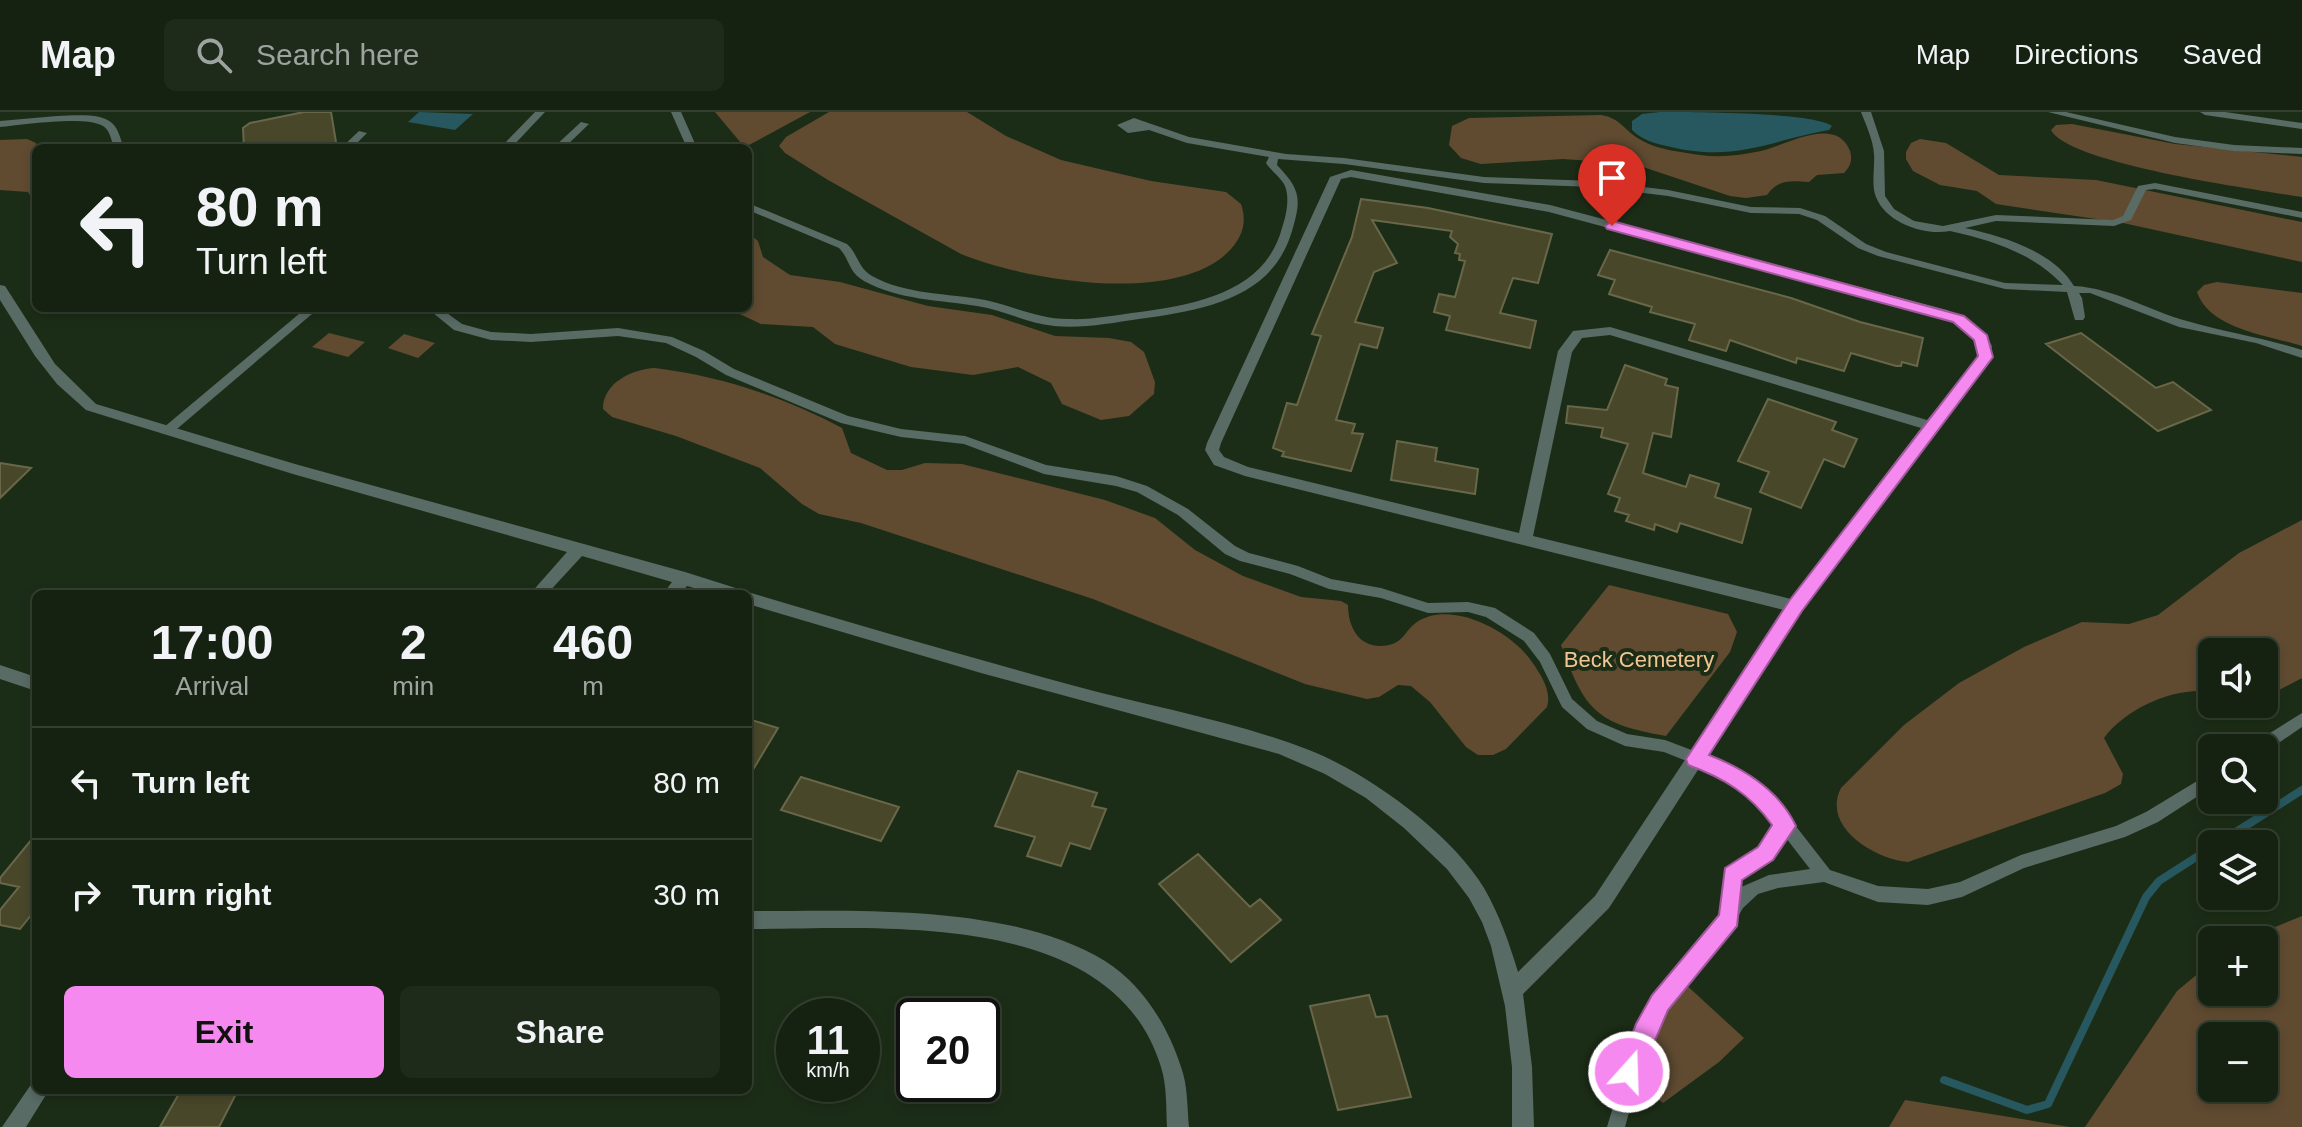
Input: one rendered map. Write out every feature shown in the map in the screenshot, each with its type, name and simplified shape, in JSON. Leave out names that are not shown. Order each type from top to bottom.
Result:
[{"type":"street","points":[[1512,991],[1602,902],[1795,606],[1930,426],[1986,357],[1981,338],[1959,319],[1550,209],[1351,173],[1339,174],[1329,187],[1214,443],[1214,455],[1227,466],[1245,471],[1795,606]]},
{"type":"street","points":[[0,289],[48,366],[65,388],[91,407],[723,590]]},
{"type":"street","points":[[1525,539],[1565,351],[1578,334],[1610,331],[1930,426]]},
{"type":"street","points":[[542,590],[580,548]]},
{"type":"street","points":[[674,590],[685,578]]},
{"type":"street","points":[[752,599],[1267,744],[1334,769],[1401,814],[1457,866],[1476,893],[1494,928],[1512,991],[1523,1085],[1523,1127]]},
{"type":"street","points":[[0,672],[32,683]]},
{"type":"street","points":[[752,920],[919,923],[993,931],[1086,960],[1125,989],[1152,1025],[1173,1070],[1178,1127]]},
{"type":"street","points":[[13,1127],[36,1094]]},
{"type":"lane","points":[[509,144],[540,112]]},
{"type":"lane","points":[[676,112],[690,144]]},
{"type":"lane","points":[[1866,112],[1879,151],[1880,196],[1884,204],[1911,224],[1933,229],[1966,227],[1985,218],[2114,223],[2127,218],[2142,188],[2155,186],[2302,215]]},
{"type":"lane","points":[[2053,112],[2175,140],[2234,148],[2302,151]]},
{"type":"lane","points":[[2205,112],[2302,126]]},
{"type":"lane","points":[[0,124],[73,119],[103,121],[110,127],[117,144]]},
{"type":"lane","points":[[562,144],[584,124]]},
{"type":"lane","points":[[1148,127],[1187,140],[1275,155],[1344,161],[1468,179],[1595,184],[1668,193],[1751,210],[1800,211],[1821,218],[1871,250],[1954,274],[2005,286],[2072,287],[2101,293],[2183,324],[2258,340],[2302,354]]},
{"type":"lane","points":[[350,144],[362,133]]},
{"type":"lane","points":[[752,208],[843,246],[849,252],[850,263],[856,272],[873,280],[939,299],[984,303],[1041,321],[1088,322],[1212,302],[1246,285],[1268,267],[1283,246],[1291,206],[1290,186],[1271,163],[1275,155]]},
{"type":"lane","points":[[1966,227],[2042,261],[2072,287],[2079,317]]},
{"type":"lane","points":[[167,431],[308,312]]},
{"type":"lane","points":[[438,312],[458,327],[504,337],[618,332],[668,340],[730,372],[845,420],[893,431],[965,440],[1044,469],[1103,478],[1142,489],[1183,512],[1230,550],[1245,557],[1329,584],[1381,593],[1428,608],[1480,609],[1504,619],[1529,637],[1545,658],[1567,703],[1592,725],[1625,740],[1665,746],[1729,771],[1751,787],[1765,798],[1824,875]]},
{"type":"lane","points":[[2278,735],[2302,719]]},
{"type":"lane","points":[[1616,1127],[1634,1058],[1654,1011],[1730,919],[1742,896],[1750,889],[1779,881],[1824,875],[1894,897],[1945,894],[2021,862],[2119,832],[2152,817],[2198,788]]},
{"type":"lane","points":[[1730,919],[1732,875],[1766,854],[1778,832],[1786,826]]},
{"type":"green space","points":[[715,112],[810,112],[751,144],[741,143]]},
{"type":"green space","points":[[829,112],[967,112],[1006,136],[1061,160],[1151,181],[1226,192],[1241,204],[1243,228],[1231,249],[1207,267],[1176,278],[1139,283],[1100,283],[1060,279],[989,264],[961,254],[828,180],[779,146],[786,137]]},
{"type":"green space","points":[[1601,115],[1613,119],[1648,143],[1677,152],[1708,156],[1738,155],[1822,133],[1843,140],[1850,151],[1851,160],[1844,173],[1817,175],[1809,182],[1785,182],[1767,195],[1746,198],[1730,196],[1634,164],[1563,159],[1481,164],[1461,158],[1449,145],[1452,126],[1469,118]]},
{"type":"green space","points":[[2072,124],[2175,144],[2302,157],[2302,197],[2167,174],[2091,154],[2065,142],[2051,130],[2056,125]]},
{"type":"green space","points":[[27,139],[36,143],[32,144],[32,198],[28,192],[0,190],[0,140]]},
{"type":"green space","points":[[1920,139],[1946,143],[1999,175],[2096,180],[2302,222],[2302,262],[2123,223],[1996,204],[1977,191],[1940,185],[1913,171],[1906,159],[1906,152],[1911,143]]},
{"type":"green space","points":[[752,236],[758,241],[763,257],[790,275],[840,282],[928,306],[992,315],[1055,336],[1131,342],[1144,352],[1155,382],[1154,394],[1129,416],[1101,420],[1062,404],[1051,383],[1018,367],[973,375],[911,367],[835,344],[813,327],[761,324],[736,312],[752,312]]},
{"type":"green space","points":[[2217,282],[2302,293],[2302,346],[2242,329],[2214,315],[2197,292],[2204,285]]},
{"type":"green space","points":[[329,333],[365,342],[348,357],[312,347]]},
{"type":"green space","points":[[404,334],[435,343],[418,358],[388,348]]},
{"type":"green space","points":[[655,368],[727,382],[797,407],[842,428],[851,453],[887,470],[902,470],[925,463],[962,464],[1105,500],[1155,518],[1195,550],[1243,576],[1301,597],[1341,601],[1348,605],[1354,630],[1371,645],[1394,643],[1417,622],[1431,616],[1447,614],[1480,622],[1511,640],[1532,662],[1547,689],[1547,707],[1506,749],[1493,755],[1478,755],[1466,747],[1430,702],[1411,686],[1398,685],[1379,697],[1367,699],[1305,684],[1093,599],[861,523],[819,514],[802,504],[760,468],[676,436],[612,417],[603,409],[608,392],[620,379],[637,371]]},
{"type":"green space","points":[[2302,520],[2302,678],[2278,691],[2278,638],[2198,638],[2198,691],[2168,696],[2138,709],[2113,727],[2104,738],[2123,774],[2121,784],[2105,793],[1908,862],[1867,848],[1845,828],[1838,816],[1837,802],[1841,788],[1904,725],[1959,683],[2024,647],[2082,622],[2129,624],[2158,615],[2239,553]]},
{"type":"green space","name":"Beck Cemetery","points":[[1609,585],[1728,614],[1737,632],[1730,652],[1666,736],[1624,726],[1597,711],[1578,685],[1561,645]]},
{"type":"green space","points":[[2302,916],[2302,1127],[2085,1127],[2177,991],[2198,974],[2198,1006],[2278,1006],[2278,926]]},
{"type":"green space","points":[[1683,982],[1744,1038],[1719,1062],[1663,1103],[1638,1084],[1640,1070],[1653,1030]]},
{"type":"green space","points":[[1905,1100],[2070,1127],[1889,1127]]},
{"type":"water","points":[[419,112],[473,114],[455,130],[408,122]]},
{"type":"water","points":[[1642,114],[1777,115],[1820,121],[1832,126],[1829,130],[1751,148],[1694,151],[1655,143],[1632,130],[1632,121]]},
{"type":"building","points":[[304,112],[331,112],[336,142],[244,144],[243,128],[250,123]]},
{"type":"building","points":[[1361,199],[1428,208],[1552,234],[1538,283],[1513,278],[1500,313],[1536,321],[1530,348],[1446,330],[1450,316],[1434,312],[1439,294],[1455,297],[1465,261],[1459,260],[1460,254],[1455,253],[1458,244],[1450,237],[1452,231],[1372,220],[1397,263],[1374,272],[1355,322],[1383,328],[1377,348],[1360,344],[1336,420],[1355,424],[1352,433],[1363,434],[1351,471],[1282,456],[1284,452],[1273,448],[1287,403],[1297,405],[1321,336],[1312,334],[1352,237]]},
{"type":"building","points":[[1610,250],[1791,298],[1860,322],[1923,338],[1917,366],[1902,362],[1901,366],[1896,366],[1851,353],[1844,371],[1797,358],[1796,363],[1730,340],[1726,351],[1689,340],[1695,324],[1650,312],[1652,307],[1609,294],[1615,280],[1598,275]]},
{"type":"building","points":[[2081,333],[2156,388],[2173,382],[2211,410],[2158,431],[2046,344]]},
{"type":"building","points":[[1625,365],[1667,379],[1665,385],[1678,388],[1671,437],[1653,433],[1643,473],[1686,487],[1690,475],[1719,484],[1715,497],[1751,509],[1742,543],[1680,523],[1677,532],[1655,524],[1654,530],[1626,521],[1629,515],[1615,511],[1620,498],[1608,494],[1628,444],[1601,437],[1603,428],[1566,423],[1568,406],[1607,410]]},
{"type":"building","points":[[1768,399],[1836,422],[1832,430],[1857,439],[1844,467],[1824,459],[1801,508],[1760,492],[1769,472],[1738,461]]},
{"type":"building","points":[[1397,441],[1437,448],[1435,461],[1478,469],[1475,494],[1391,480]]},
{"type":"building","points":[[0,463],[31,468],[0,498]]},
{"type":"building","points":[[752,720],[778,728],[752,771]]},
{"type":"building","points":[[1018,771],[1097,793],[1092,806],[1106,809],[1090,849],[1070,843],[1061,866],[1027,856],[1035,837],[995,826]]},
{"type":"building","points":[[801,777],[899,807],[881,841],[781,810]]},
{"type":"building","points":[[32,839],[32,914],[20,929],[0,925],[0,910],[19,887],[0,883],[0,878]]},
{"type":"building","points":[[1198,854],[1250,907],[1260,899],[1281,920],[1231,962],[1159,884]]},
{"type":"building","points":[[1369,995],[1376,1017],[1387,1016],[1411,1097],[1338,1110],[1310,1006]]},
{"type":"building","points":[[179,1094],[236,1094],[219,1127],[160,1127]]},
{"type":"waterway","points":[[2239,830],[2302,790]]},
{"type":"waterway","points":[[1944,1080],[2027,1110],[2048,1104],[2146,897],[2159,881],[2198,856]]},
{"type":"route","points":[[1612,226],[1942,313],[1971,327],[1981,338],[1986,357],[1930,426],[1795,606],[1695,759],[1738,777],[1765,798],[1786,826],[1778,832],[1766,854],[1732,875],[1730,919],[1654,1011],[1629,1072]]}]
